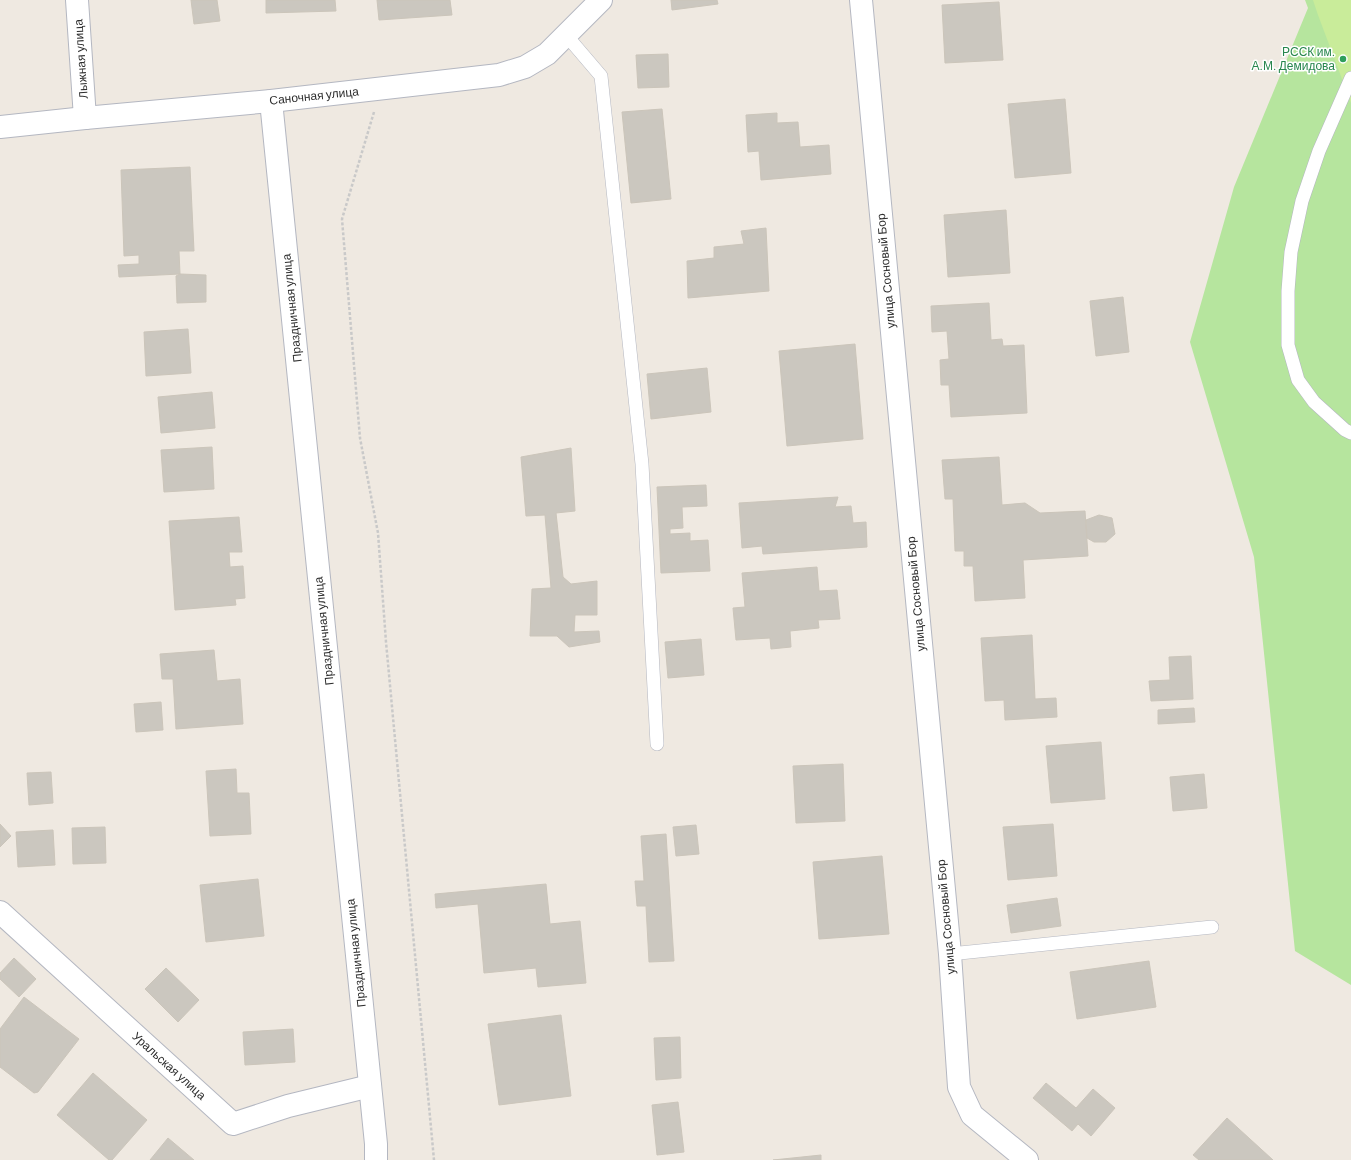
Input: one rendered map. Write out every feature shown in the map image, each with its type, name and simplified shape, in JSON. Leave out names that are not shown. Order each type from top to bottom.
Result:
[{"type":"street","name":"Лыжная улица","points":[[77,0],[85,118]]},
{"type":"street","name":"Саночная улица","points":[[0,127],[271,101],[499,75],[525,67],[547,54],[601,0]]},
{"type":"street","name":"улица Сосновый Бор","points":[[861,0],[950,954],[959,1087],[972,1115],[1027,1160]]},
{"type":"street","name":"Праздничная улица","points":[[271,101],[370,1086],[376,1160]]},
{"type":"street","name":"Уральская улица","points":[[0,912],[233,1124],[288,1106],[370,1086]]},
{"type":"lane","points":[[566,35],[601,76],[642,464],[657,744]]},
{"type":"lane","points":[[1351,78],[1319,151],[1302,201],[1291,252],[1288,291],[1288,344],[1298,380],[1314,402],[1345,430],[1351,433]]},
{"type":"lane","points":[[950,954],[1212,927]]},
{"type":"path","points":[[381,89],[342,219],[360,438],[378,533],[388,666],[434,1160]]},
{"type":"green space","points":[[1305,0],[1351,0],[1351,985],[1295,951],[1254,557],[1190,342],[1234,187],[1308,8]]},
{"type":"green space","name":"РССК им. А.М. Демидова","points":[[1313,0],[1351,0],[1351,103],[1318,15]]},
{"type":"building","points":[[191,0],[217,0],[220,21],[194,24]]},
{"type":"building","points":[[266,0],[335,0],[336,11],[266,13]]},
{"type":"building","points":[[377,0],[450,0],[452,15],[379,20]]},
{"type":"building","points":[[671,0],[717,0],[718,4],[672,10]]},
{"type":"building","points":[[999,2],[1003,60],[945,63],[942,5]]},
{"type":"building","points":[[668,54],[669,87],[638,88],[636,55]]},
{"type":"building","points":[[1065,99],[1071,173],[1015,178],[1008,104]]},
{"type":"building","points":[[662,109],[671,199],[631,203],[622,112]]},
{"type":"building","points":[[777,113],[777,123],[798,122],[800,147],[829,145],[831,174],[761,180],[759,151],[748,152],[746,115]]},
{"type":"building","points":[[190,167],[194,251],[179,251],[180,274],[119,277],[118,265],[139,264],[139,255],[124,256],[121,170]]},
{"type":"building","points":[[1006,210],[1010,273],[948,277],[944,215]]},
{"type":"building","points":[[766,228],[769,291],[688,298],[687,261],[714,258],[714,247],[744,244],[741,231]]},
{"type":"building","points":[[180,274],[206,275],[206,302],[177,303],[176,276]]},
{"type":"building","points":[[1123,297],[1129,352],[1096,356],[1090,301]]},
{"type":"building","points":[[989,303],[991,340],[1002,339],[1003,346],[1024,345],[1027,413],[951,417],[949,385],[941,385],[940,360],[949,359],[947,331],[932,332],[931,306]]},
{"type":"building","points":[[188,329],[191,373],[146,376],[144,332]]},
{"type":"building","points":[[855,344],[863,439],[787,446],[779,351]]},
{"type":"building","points":[[707,368],[711,412],[651,419],[647,374]]},
{"type":"building","points":[[212,392],[215,428],[161,433],[158,397]]},
{"type":"building","points":[[212,447],[214,489],[164,492],[161,450]]},
{"type":"building","points":[[571,448],[575,511],[556,513],[563,577],[571,584],[597,581],[597,615],[575,615],[574,632],[599,631],[600,642],[569,647],[557,636],[530,636],[532,589],[551,588],[545,515],[526,516],[521,457]]},
{"type":"building","points":[[999,457],[1002,505],[1025,503],[1040,513],[1085,511],[1088,556],[1023,560],[1025,598],[975,601],[973,566],[964,566],[964,551],[955,551],[953,499],[945,499],[942,460]]},
{"type":"building","points":[[706,485],[707,506],[682,507],[683,528],[670,529],[670,534],[690,533],[690,541],[708,540],[710,571],[661,573],[657,487]]},
{"type":"building","points":[[838,497],[835,507],[851,506],[853,523],[866,522],[867,547],[763,554],[762,546],[742,548],[739,503]]},
{"type":"building","points":[[1099,515],[1112,518],[1115,534],[1106,542],[1094,542],[1087,538],[1086,520]]},
{"type":"building","points":[[239,517],[242,552],[229,552],[230,567],[243,566],[245,598],[235,599],[236,605],[175,610],[169,521]]},
{"type":"building","points":[[817,567],[819,591],[837,590],[840,619],[818,620],[819,628],[790,631],[791,647],[771,649],[770,638],[736,640],[733,608],[745,607],[742,573]]},
{"type":"building","points":[[1032,635],[1035,699],[1056,698],[1057,717],[1005,720],[1004,700],[985,701],[981,638]]},
{"type":"building","points":[[701,639],[704,675],[668,678],[665,642]]},
{"type":"building","points":[[214,650],[217,681],[240,679],[243,724],[176,729],[173,679],[162,679],[160,654]]},
{"type":"building","points":[[1191,656],[1193,699],[1151,701],[1149,681],[1170,680],[1169,657]]},
{"type":"building","points":[[161,702],[163,730],[136,732],[134,704]]},
{"type":"building","points":[[1194,708],[1195,722],[1158,724],[1158,710]]},
{"type":"building","points":[[1101,742],[1105,799],[1051,803],[1046,746]]},
{"type":"building","points":[[843,764],[845,821],[796,823],[793,766]]},
{"type":"building","points":[[236,769],[237,793],[249,793],[251,834],[210,836],[206,771]]},
{"type":"building","points":[[51,772],[53,803],[29,805],[27,773]]},
{"type":"building","points":[[1204,774],[1207,808],[1173,811],[1170,777]]},
{"type":"building","points":[[0,824],[11,836],[0,847]]},
{"type":"building","points":[[1053,824],[1057,876],[1008,880],[1003,827]]},
{"type":"building","points":[[696,825],[699,854],[676,856],[673,827]]},
{"type":"building","points":[[105,827],[106,863],[73,864],[72,828]]},
{"type":"building","points":[[53,830],[55,865],[18,867],[16,832]]},
{"type":"building","points":[[666,834],[674,961],[649,962],[646,906],[637,906],[635,881],[644,881],[641,836]]},
{"type":"building","points":[[882,856],[889,934],[819,939],[813,862]]},
{"type":"building","points":[[258,879],[264,936],[206,942],[200,885]]},
{"type":"building","points":[[546,884],[550,924],[580,921],[586,983],[538,987],[536,968],[484,973],[478,904],[436,908],[435,894]]},
{"type":"building","points":[[1057,898],[1061,926],[1011,933],[1007,905]]},
{"type":"building","points":[[14,958],[36,979],[19,997],[0,979],[0,973]]},
{"type":"building","points":[[1149,961],[1156,1007],[1077,1019],[1070,972]]},
{"type":"building","points":[[166,968],[199,1000],[178,1022],[145,989]]},
{"type":"building","points":[[24,997],[79,1039],[38,1092],[34,1093],[0,1067],[0,1029]]},
{"type":"building","points":[[561,1015],[571,1096],[499,1105],[488,1024]]},
{"type":"building","points":[[293,1029],[295,1062],[245,1065],[243,1032]]},
{"type":"building","points":[[680,1037],[681,1078],[656,1080],[654,1038]]},
{"type":"building","points":[[93,1073],[147,1120],[112,1160],[109,1160],[57,1115]]},
{"type":"building","points":[[1046,1083],[1076,1108],[1093,1089],[1115,1108],[1091,1136],[1078,1124],[1072,1131],[1033,1098]]},
{"type":"building","points":[[678,1102],[684,1152],[657,1155],[652,1105]]},
{"type":"building","points":[[1227,1118],[1273,1160],[1199,1160],[1193,1155]]},
{"type":"building","points":[[168,1138],[194,1160],[150,1160]]},
{"type":"building","points":[[821,1155],[821,1160],[773,1160]]},
{"type":"place","name":"РССК им. А.М. Демидова","points":[[1343,59]]}]
